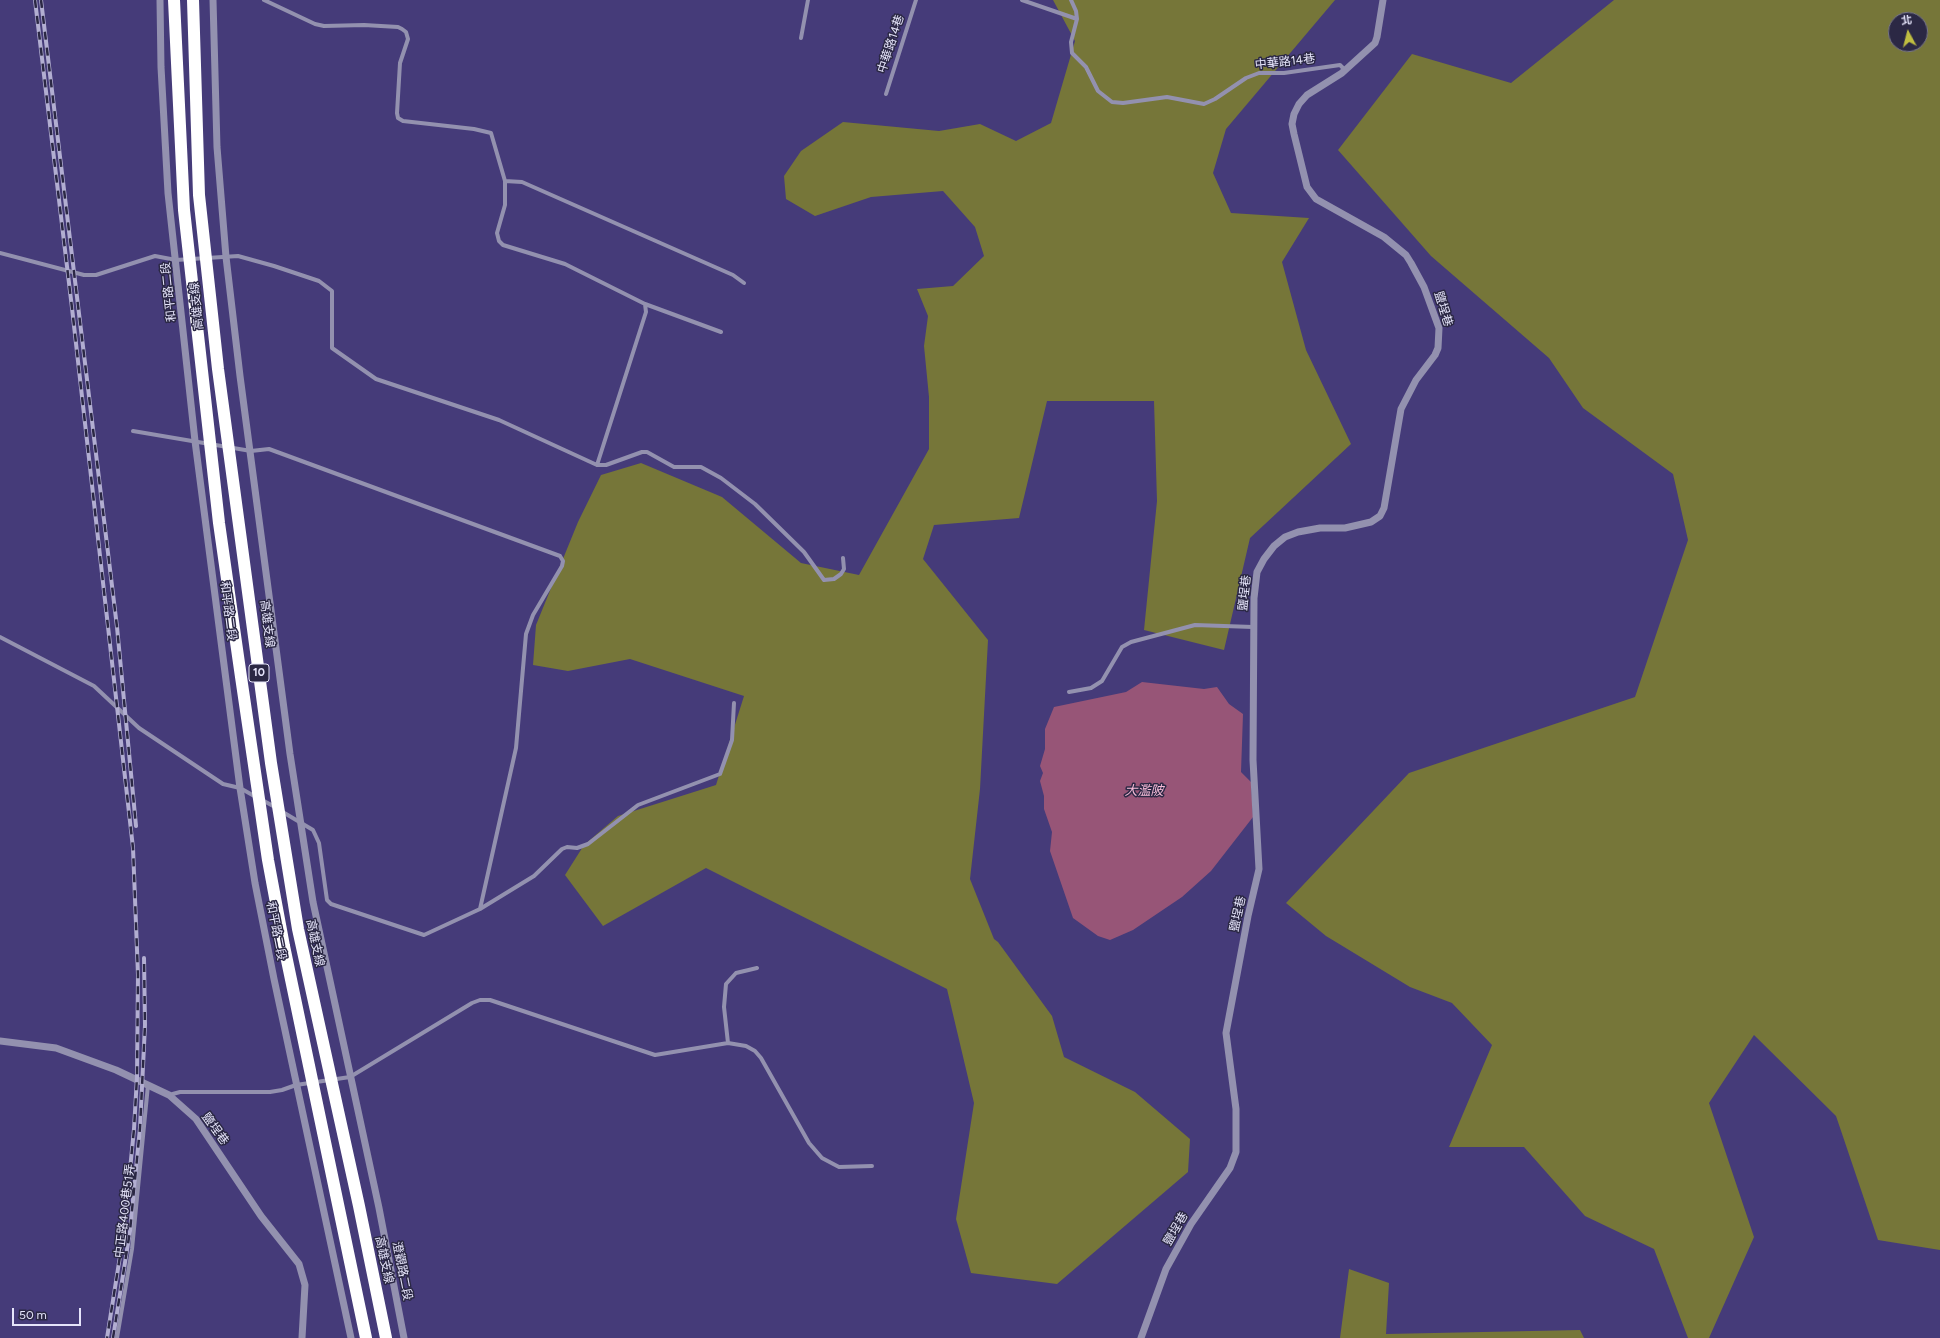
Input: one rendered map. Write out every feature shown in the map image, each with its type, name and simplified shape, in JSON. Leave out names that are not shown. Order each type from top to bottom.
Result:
[{"type":"highway","name":"高雄支線","points":[[174,0],[184,210],[220,523],[241,678],[268,860],[282,939],[366,1338]]},
{"type":"highway","name":"高雄支線","points":[[193,0],[195,102],[200,203],[218,369],[271,763],[298,929],[386,1338]]},
{"type":"street","name":"和平路二段","points":[[160,0],[161,67],[168,193],[195,441],[240,788],[257,891],[296,1085],[351,1338]]},
{"type":"street","points":[[213,0],[217,147],[226,257],[240,376],[300,821],[313,902],[350,1077]]},
{"type":"street","points":[[264,0],[315,24],[324,26],[364,25],[398,27],[406,32],[408,39],[400,63],[398,118],[403,121],[474,129],[491,133],[505,181],[505,205],[497,233],[499,241],[503,245],[565,264],[645,304],[721,332]]},
{"type":"street","points":[[802,38],[808,0]]},
{"type":"street","name":"中華路14巷","points":[[886,94],[916,0]]},
{"type":"street","points":[[1022,0],[1077,19],[1076,11],[1071,0]]},
{"type":"street","name":"鹽埕巷","points":[[1141,1338],[1166,1269],[1191,1224],[1230,1168],[1236,1152],[1236,1109],[1226,1033],[1248,916],[1259,869],[1253,760],[1253,627],[1254,598],[1258,572],[1264,559],[1274,546],[1285,537],[1298,532],[1320,528],[1345,528],[1371,522],[1380,516],[1384,508],[1401,409],[1413,385],[1435,355],[1438,348],[1439,328],[1429,298],[1406,255],[1384,237],[1316,199],[1307,187],[1292,124],[1294,114],[1299,104],[1307,95],[1342,73],[1374,43],[1377,38],[1383,0]]},
{"type":"street","name":"中華路14巷","points":[[1077,19],[1071,42],[1072,53],[1086,67],[1098,91],[1112,102],[1123,103],[1167,97],[1204,104],[1215,100],[1246,78],[1259,73],[1284,73],[1340,65],[1342,68],[1342,73]]},
{"type":"street","points":[[505,181],[522,182],[733,275],[744,283]]},
{"type":"street","points":[[0,252],[84,275],[96,275],[155,256],[176,260],[238,256],[274,266],[319,282],[332,291],[332,348],[376,379],[499,420],[597,465],[606,465],[642,452],[646,452],[674,467],[701,468],[721,478],[755,504],[804,552],[824,580],[829,581],[841,574],[844,569],[843,558]]},
{"type":"street","points":[[597,465],[646,312],[645,304]]},
{"type":"street","points":[[133,431],[251,451],[269,449],[555,552],[560,556],[563,561],[533,615],[526,634],[516,748],[480,909]]},
{"type":"street","points":[[1069,692],[1091,688],[1102,681],[1122,647],[1131,642],[1196,625],[1253,627]]},
{"type":"street","points":[[0,637],[94,686],[139,728],[223,784],[240,788],[300,821],[313,830],[319,844],[325,894],[327,900],[331,904],[424,935],[480,909],[534,876],[562,849],[567,847],[583,847],[638,805],[720,774],[732,740],[734,703]]},
{"type":"street","points":[[728,1043],[724,1007],[726,984],[736,972],[757,968]]},
{"type":"street","points":[[169,1095],[180,1092],[270,1092],[296,1085],[350,1077],[472,1003],[480,1000],[490,1000],[655,1054],[728,1043],[746,1046],[756,1051],[809,1143],[822,1158],[838,1167],[872,1166]]},
{"type":"street","name":"鹽埕巷","points":[[0,1041],[56,1048],[116,1070],[169,1095],[200,1124],[261,1216],[299,1264],[305,1285],[302,1338]]},
{"type":"street","name":"澄觀路二段","points":[[350,1077],[379,1208],[404,1338]]},
{"type":"street","name":"中正路400巷51弄","points":[[117,1338],[132,1249],[148,1085]]},
{"type":"shaded area","points":[[1053,0],[1335,0],[1226,129],[1213,173],[1231,213],[1309,218],[1282,262],[1306,350],[1351,444],[1250,538],[1224,650],[1144,630],[1157,501],[1154,401],[1047,401],[1019,518],[934,525],[923,559],[988,640],[980,789],[970,879],[994,939],[998,942],[1052,1016],[1064,1057],[1135,1092],[1190,1139],[1188,1172],[1057,1284],[971,1273],[956,1219],[974,1103],[947,989],[706,868],[603,926],[565,875],[584,845],[618,816],[716,785],[744,696],[630,659],[568,671],[533,665],[536,625],[578,522],[601,475],[641,463],[722,497],[801,563],[859,575],[929,449],[929,397],[924,346],[928,316],[917,289],[953,286],[984,256],[975,227],[943,191],[871,197],[815,216],[786,199],[784,176],[801,151],[843,122],[939,131],[980,124],[1016,141],[1051,123],[1075,41]]},
{"type":"shaded area","points":[[1614,0],[1940,0],[1940,1250],[1878,1240],[1836,1116],[1754,1035],[1709,1103],[1754,1237],[1709,1338],[1688,1338],[1654,1249],[1585,1216],[1524,1147],[1449,1147],[1492,1045],[1452,1003],[1410,987],[1326,936],[1286,903],[1409,773],[1635,697],[1688,540],[1673,474],[1583,408],[1549,358],[1431,256],[1338,150],[1412,54],[1511,83]]},
{"type":"shaded area","points":[[1349,1269],[1389,1283],[1386,1334],[1580,1330],[1584,1338],[1340,1338]]},
{"type":"water","name":"大濫陂","points":[[1142,682],[1204,689],[1217,687],[1229,704],[1243,714],[1241,772],[1251,782],[1253,817],[1211,871],[1182,897],[1133,930],[1110,940],[1098,936],[1073,918],[1050,851],[1052,832],[1044,809],[1044,796],[1040,781],[1043,773],[1040,766],[1045,749],[1045,729],[1054,707],[1126,692]]},
{"type":"railway","points":[[35,0],[72,308],[133,848],[138,975],[137,1077],[134,1129],[124,1231],[107,1338]]},
{"type":"railway","points":[[41,0],[117,627],[136,826]]},
{"type":"railway","points":[[113,1338],[130,1231],[140,1128],[145,1025],[144,958]]}]
